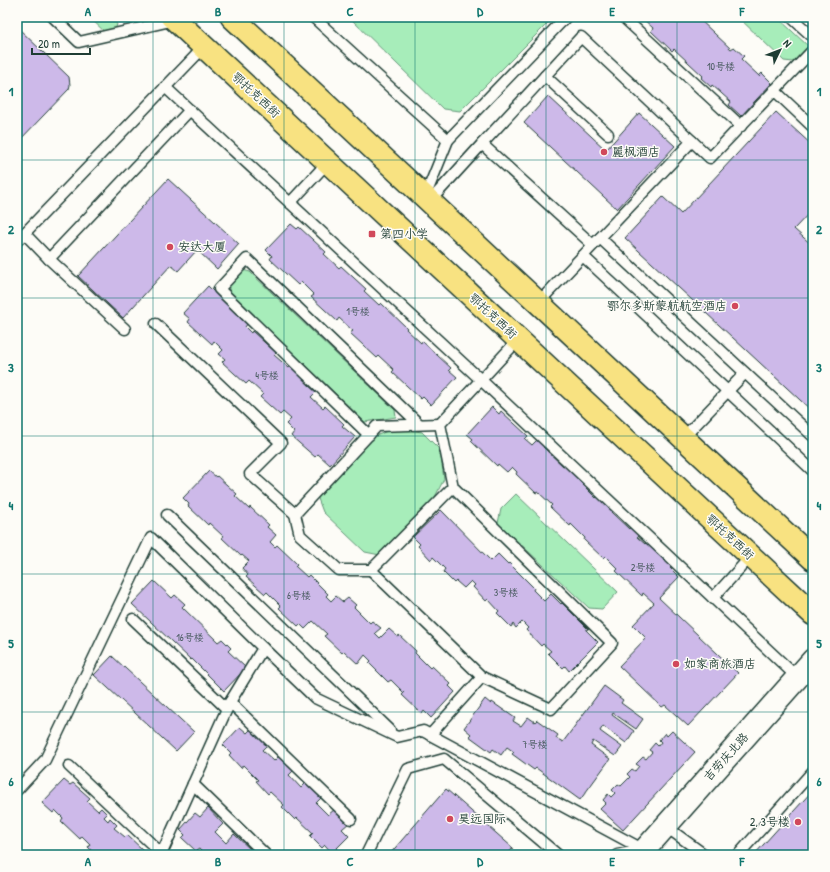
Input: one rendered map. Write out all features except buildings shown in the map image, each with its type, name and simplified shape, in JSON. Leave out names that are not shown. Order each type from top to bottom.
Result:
[{"type":"main road","points":[[232,17],[813,559]]},
{"type":"main road","name":"鄂托克西街","points":[[174,18],[813,614]]},
{"type":"main road","name":"吉劳庆北路","points":[[642,852],[813,660]]},
{"type":"lane","points":[[53,17],[79,42],[174,18]]},
{"type":"lane","points":[[313,17],[448,140]]},
{"type":"lane","points":[[427,199],[448,140],[566,17]]},
{"type":"lane","points":[[623,17],[740,126]]},
{"type":"lane","points":[[791,17],[813,38]]},
{"type":"lane","points":[[427,199],[482,144],[581,37],[710,158],[813,50]]},
{"type":"lane","points":[[125,329],[49,259],[20,237],[204,47]]},
{"type":"lane","points":[[545,76],[608,134]]},
{"type":"lane","points":[[165,87],[481,380],[797,677]]},
{"type":"lane","points":[[774,90],[813,127]]},
{"type":"lane","points":[[49,259],[190,110]]},
{"type":"lane","points":[[538,303],[692,141]]},
{"type":"lane","points":[[482,144],[593,245]]},
{"type":"lane","points":[[290,203],[328,162]]},
{"type":"lane","points":[[600,238],[813,436]]},
{"type":"lane","points":[[583,256],[813,471]]},
{"type":"lane","points":[[369,435],[219,289],[247,259],[419,424]]},
{"type":"lane","points":[[156,324],[281,443],[250,474],[295,514],[300,535],[339,570],[371,570],[482,677],[551,709],[612,643],[453,487],[440,424]]},
{"type":"lane","points":[[295,514],[377,426],[440,424],[518,340]]},
{"type":"lane","points":[[683,438],[745,373]]},
{"type":"lane","points":[[371,570],[453,487]]},
{"type":"lane","points":[[167,515],[397,737]]},
{"type":"lane","points":[[17,790],[45,760],[151,538],[315,698],[397,737],[423,731],[642,852]]},
{"type":"lane","points":[[713,598],[751,556]]},
{"type":"lane","points":[[133,619],[351,819]]},
{"type":"lane","points":[[69,766],[161,854],[228,706],[263,648]]},
{"type":"lane","points":[[430,735],[482,677]]},
{"type":"lane","points":[[366,855],[408,769],[444,760],[558,855]]},
{"type":"lane","points":[[738,855],[813,771]]},
{"type":"lane","points":[[193,784],[266,855]]},
{"type":"lane","points":[[665,826],[705,855]]},
{"type":"lane","points":[[618,855],[642,852]]},
{"type":"green space","points":[[89,17],[110,17],[117,24],[115,31],[107,34]]},
{"type":"green space","points":[[349,17],[554,17],[460,111],[443,109]]},
{"type":"green space","points":[[738,17],[777,17],[808,46],[793,62],[784,61]]},
{"type":"green space","points":[[243,270],[250,272],[395,410],[396,417],[365,422],[230,292],[228,286]]},
{"type":"green space","points":[[394,428],[422,432],[440,450],[444,479],[433,501],[380,555],[365,552],[323,512],[317,496],[369,439]]},
{"type":"green space","points":[[516,494],[618,592],[602,609],[589,608],[498,523],[501,509]]},
{"type":"place","name":"麗枫酒店","points":[[604,152]]},
{"type":"place","name":"第四小学","points":[[372,234]]},
{"type":"place","name":"安达大厦","points":[[170,247]]},
{"type":"place","name":"鄂尔多斯蒙航航空酒店","points":[[735,306]]},
{"type":"place","name":"如家商旅酒店","points":[[676,664]]},
{"type":"place","name":"昊远国际","points":[[450,819]]},
{"type":"place","name":"2, 3号楼","points":[[798,822]]}]
